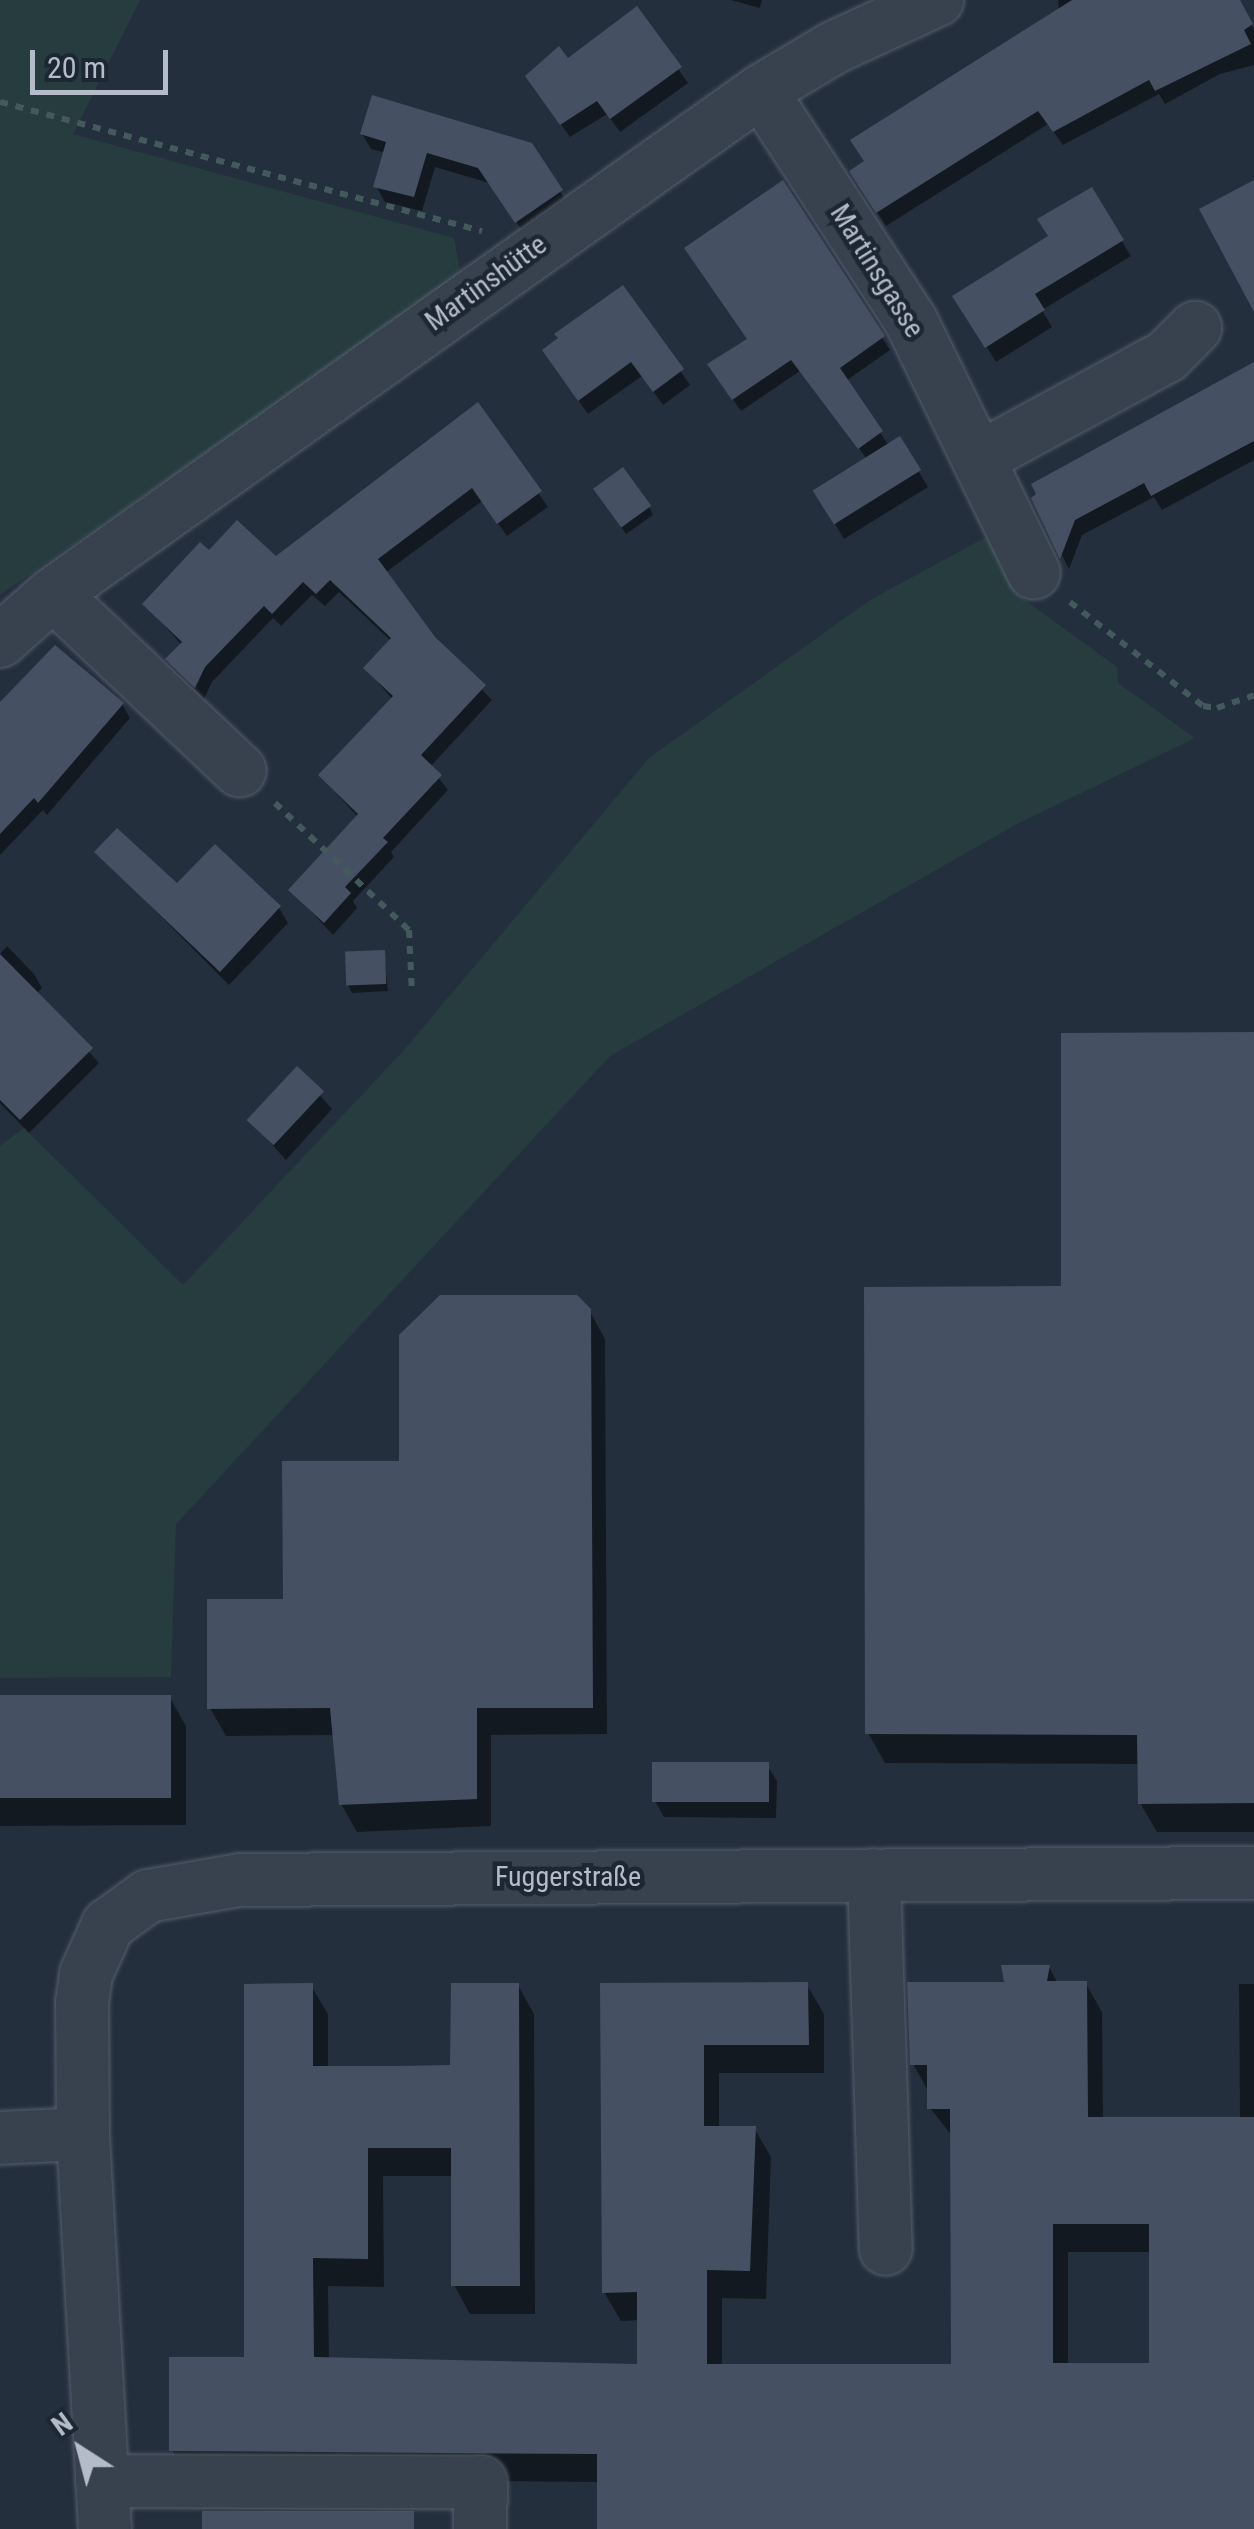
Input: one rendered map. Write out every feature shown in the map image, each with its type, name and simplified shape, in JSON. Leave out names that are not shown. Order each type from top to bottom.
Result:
[{"type":"street","name":"Martinshütte","points":[[0,641],[53,594],[537,246],[761,91],[833,48],[937,0]]},
{"type":"street","name":"Martinsgasse","points":[[761,91],[911,322],[981,457],[1034,573]]},
{"type":"street","points":[[981,457],[1167,356],[1194,328]]},
{"type":"street","points":[[53,594],[240,770]]},
{"type":"street","name":"Fuggerstraße","points":[[104,2505],[82,2134],[82,2003],[95,1946],[126,1909],[173,1887],[240,1880],[1254,1873]]},
{"type":"street","points":[[874,1875],[886,2249]]},
{"type":"street","points":[[0,2138],[82,2134]]},
{"type":"street","points":[[104,2505],[481,2482],[480,2529]]},
{"type":"path","points":[[0,102],[537,246]]},
{"type":"path","points":[[1034,573],[1203,706],[1217,708],[1254,695]]},
{"type":"path","points":[[240,770],[408,930],[412,994]]},
{"type":"green space","points":[[0,0],[140,0],[73,134],[454,238],[461,276],[0,595]]},
{"type":"green space","points":[[990,535],[1018,595],[1117,667],[1118,683],[1195,738],[1015,825],[610,1056],[176,1524],[171,1677],[0,1678],[0,1146],[24,1128],[183,1285],[406,1048],[649,758],[870,600]]},
{"type":"building","points":[[1072,0],[1240,0],[1253,24],[1244,30],[1251,44],[1155,91],[1149,80],[1053,132],[1038,111],[876,213],[849,171],[864,161],[850,140]]},
{"type":"building","points":[[637,6],[682,67],[610,119],[597,101],[560,125],[525,76],[559,46],[568,58]]},
{"type":"building","points":[[372,95],[532,143],[563,190],[515,223],[478,168],[427,153],[414,197],[373,187],[386,142],[360,134]]},
{"type":"building","points":[[783,180],[885,336],[840,368],[883,431],[858,449],[791,360],[732,400],[707,364],[747,339],[684,248]]},
{"type":"building","points":[[1254,180],[1254,312],[1199,209]]},
{"type":"building","points":[[1092,187],[1124,240],[1035,294],[1045,310],[985,348],[952,296],[1048,236],[1037,219]]},
{"type":"building","points":[[623,285],[684,369],[653,392],[631,362],[578,401],[542,350],[558,338],[554,334]]},
{"type":"building","points":[[1254,362],[1254,441],[1151,496],[1144,483],[1075,520],[1060,559],[1031,498],[1036,494],[1031,484]]},
{"type":"building","points":[[478,402],[542,491],[497,524],[472,488],[378,559],[435,637],[486,685],[421,755],[442,775],[383,838],[388,842],[345,887],[351,893],[324,923],[288,890],[358,814],[318,775],[393,696],[363,668],[391,638],[330,580],[316,594],[303,582],[272,614],[264,606],[205,667],[195,688],[165,659],[182,642],[142,604],[200,542],[209,550],[237,520],[276,556]]},
{"type":"building","points":[[900,436],[921,470],[834,525],[813,491]]},
{"type":"building","points":[[623,467],[651,506],[621,528],[593,489]]},
{"type":"building","points":[[55,645],[124,703],[38,803],[34,798],[0,834],[0,702]]},
{"type":"building","points":[[117,828],[177,883],[215,844],[281,906],[220,972],[94,852]]},
{"type":"building","points":[[385,950],[386,984],[346,985],[345,951]]},
{"type":"building","points":[[0,954],[93,1048],[20,1120],[0,1100]]},
{"type":"building","points":[[1254,1032],[1254,1803],[1138,1804],[1137,1735],[865,1734],[864,1287],[1061,1286],[1061,1033]]},
{"type":"building","points":[[297,1066],[324,1091],[274,1145],[247,1120]]},
{"type":"building","points":[[440,1295],[577,1295],[591,1309],[593,1708],[477,1708],[477,1799],[339,1805],[330,1708],[207,1709],[207,1599],[283,1599],[282,1461],[399,1461],[399,1335]]},
{"type":"building","points":[[0,1695],[171,1695],[171,1798],[0,1798]]},
{"type":"building","points":[[652,1762],[769,1762],[769,1802],[652,1802]]},
{"type":"building","points":[[1001,1965],[1050,1965],[1047,1981],[1087,1981],[1088,2117],[1254,2117],[1254,2529],[597,2529],[597,2454],[169,2451],[169,2357],[244,2357],[244,1984],[313,1983],[313,2066],[397,2066],[450,2065],[451,1983],[519,1983],[520,2286],[451,2286],[451,2148],[368,2148],[368,2259],[313,2258],[314,2357],[637,2364],[637,2292],[602,2293],[600,1983],[808,1982],[809,2045],[704,2045],[704,2126],[756,2126],[750,2271],[707,2270],[707,2364],[951,2364],[950,2109],[927,2109],[927,2065],[910,2065],[907,1982],[1004,1982]],"holes":[[[1053,2224],[1149,2224],[1149,2363],[1053,2363]]]},
{"type":"building","points":[[202,2511],[414,2511],[414,2529],[202,2529]]}]
